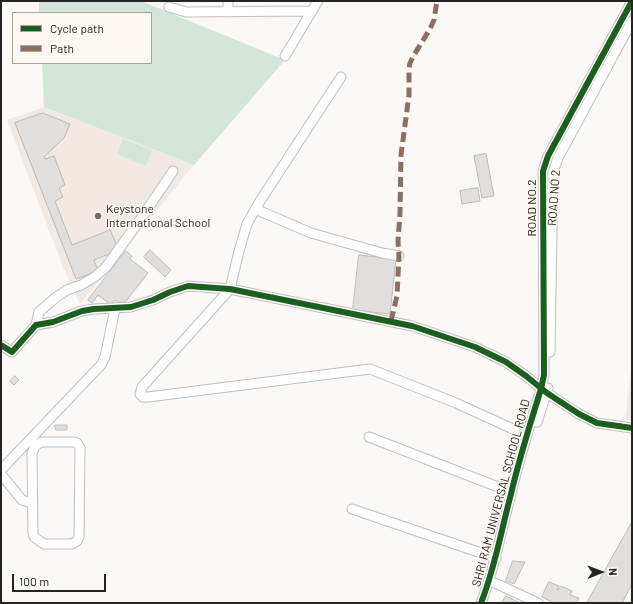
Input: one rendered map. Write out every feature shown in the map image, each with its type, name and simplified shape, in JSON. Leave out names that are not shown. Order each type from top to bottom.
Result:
[{"type":"street","points":[[228,1],[228,12]]},
{"type":"street","points":[[285,56],[318,1]]},
{"type":"street","name":"ROAD NO.2","points":[[544,391],[543,171],[548,156],[632,1]]},
{"type":"street","points":[[170,7],[186,12],[312,10]]},
{"type":"street","name":"ROAD NO 2","points":[[544,391],[550,375],[553,172],[558,158],[632,21]]},
{"type":"street","points":[[341,77],[255,209],[247,224],[230,289],[142,387],[140,390],[141,396],[148,397],[370,369],[456,403],[515,430]]},
{"type":"street","points":[[1,345],[12,352],[36,325],[39,312],[54,298],[66,290],[81,285],[96,276],[106,267],[173,171]]},
{"type":"street","points":[[255,209],[311,233],[382,253],[399,256]]},
{"type":"street","points":[[36,325],[53,322],[82,311],[131,307],[188,286],[230,289],[412,326],[475,347],[506,362],[544,391],[579,414],[597,423],[632,428]]},
{"type":"street","points":[[1,470],[101,365],[105,357],[115,309]]},
{"type":"street","name":"SHRI RAM UNIVERSAL SCHOOL ROAD","points":[[481,603],[490,581],[511,492],[544,391]]},
{"type":"street","name":"SHRI RAM UNIVERSAL SCHOOL ROAD","points":[[487,603],[502,559],[516,497],[544,391]]},
{"type":"street","points":[[369,437],[511,492]]},
{"type":"street","points":[[41,442],[77,443],[80,452],[79,537],[77,541],[72,544],[44,544],[34,537],[32,529],[32,504],[33,449],[41,442]]},
{"type":"street","points":[[1,474],[22,500],[32,504]]},
{"type":"street","points":[[352,509],[496,558]]},
{"type":"street","points":[[495,583],[538,603]]},
{"type":"shaded area","name":"Keystone International School","points":[[44,107],[194,165],[80,304],[63,267],[7,120]]},
{"type":"shaded area","points":[[632,360],[632,421],[625,420]]},
{"type":"green space","points":[[39,1],[141,1],[285,60],[194,165],[44,107],[42,64],[152,64],[152,12],[39,12]]},
{"type":"green space","points":[[123,139],[152,150],[146,166],[117,154]]},
{"type":"building","points":[[43,113],[70,124],[64,138],[44,157],[45,159],[54,156],[65,185],[59,188],[63,197],[55,201],[72,245],[110,230],[119,250],[94,260],[98,271],[76,279],[15,123]]},
{"type":"building","points":[[486,154],[494,196],[482,198],[474,156]]},
{"type":"building","points":[[478,188],[480,201],[462,204],[460,191]]},
{"type":"building","points":[[150,250],[171,270],[165,277],[144,257]]},
{"type":"building","points":[[126,251],[132,256],[130,259],[148,273],[123,305],[115,300],[111,305],[98,295],[92,303],[88,300]]},
{"type":"building","points":[[359,255],[396,259],[390,314],[353,310]]},
{"type":"building","points":[[15,376],[19,380],[14,385],[10,381]]},
{"type":"building","points":[[55,425],[67,425],[67,430],[56,430]]},
{"type":"building","points":[[632,522],[632,584],[622,603],[587,603]]},
{"type":"building","points":[[513,561],[525,562],[514,584],[506,581]]},
{"type":"building","points":[[549,582],[559,586],[557,590],[561,586],[572,591],[570,595],[579,598],[577,602],[579,603],[554,603],[542,597]]},
{"type":"building","points":[[506,596],[520,603],[502,603]]},
{"type":"marked path","points":[[391,321],[397,296],[401,155],[409,95],[409,69],[414,55],[434,20],[437,1]]},
{"type":"cycle path","points":[[481,603],[494,563],[518,468],[544,375],[543,171],[548,156],[632,1]]},
{"type":"cycle path","points":[[1,345],[12,352],[36,325],[53,322],[82,311],[131,307],[188,286],[230,289],[412,326],[475,347],[506,362],[547,393],[579,414],[597,423],[632,428]]},
{"type":"place","name":"Keystone International School","points":[[98,216]]}]
